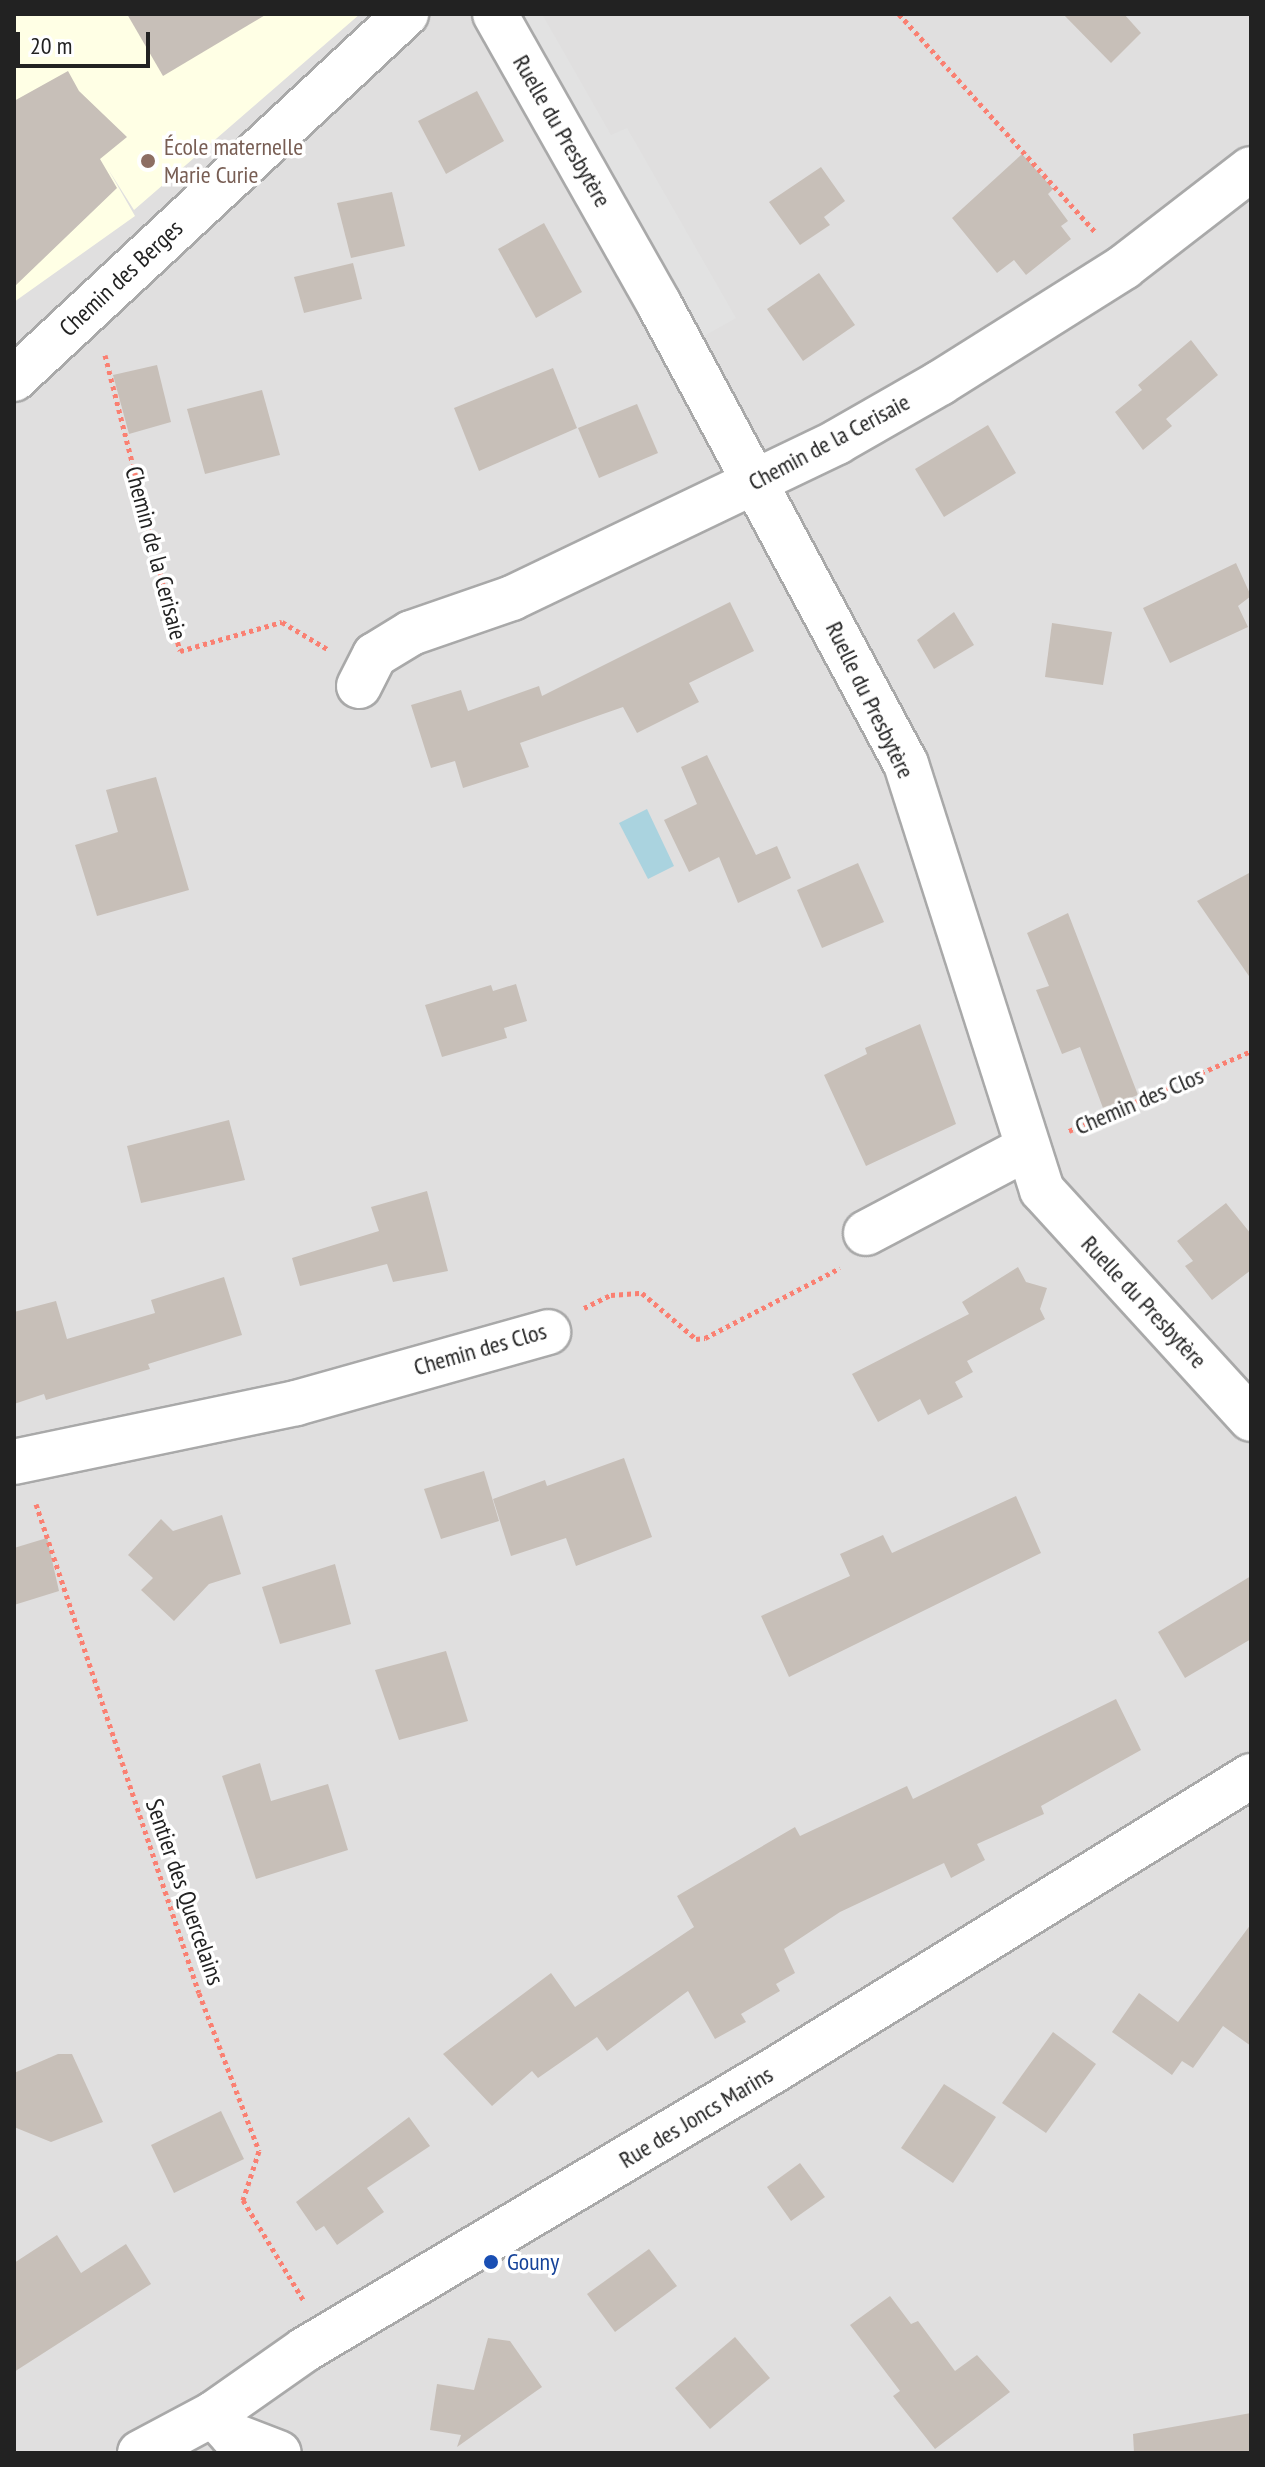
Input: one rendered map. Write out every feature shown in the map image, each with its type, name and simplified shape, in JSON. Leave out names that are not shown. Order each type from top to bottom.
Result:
[{"type":"street","name":"Chemin des Berges","points":[[14,379],[406,14]]},
{"type":"street","name":"Ruelle du Presbytère","points":[[495,14],[906,764],[1025,1149],[1042,1190],[1251,1419]]},
{"type":"street","name":"Chemin de la Cerisaie","points":[[367,671],[411,633],[512,598],[754,482],[940,383],[1124,267],[1251,169]]},
{"type":"street","points":[[855,1250],[1025,1149]]},
{"type":"street","name":"Chemin des Clos","points":[[18,1461],[296,1403],[548,1332]]},
{"type":"street","name":"Rue des Joncs Marins","points":[[140,2453],[213,2414],[304,2350],[773,2071],[1251,1776]]},
{"type":"street","points":[[213,2414],[232,2435],[279,2453]]},
{"type":"path","points":[[899,14],[1124,267]]},
{"type":"path","name":"Chemin de la Cerisaie","points":[[93,304],[180,651],[282,622],[367,671]]},
{"type":"path","name":"Chemin des Clos","points":[[1025,1149],[1251,1051]]},
{"type":"path","name":"Chemin des Clos","points":[[548,1332],[597,1299],[642,1293],[696,1339],[705,1338],[855,1250]]},
{"type":"path","name":"Sentier des Quercelains","points":[[18,1461],[194,1978],[259,2151],[243,2200],[304,2300],[304,2350]]},
{"type":"shaded area","points":[[14,14],[1251,14],[1251,2453],[14,2453]]},
{"type":"shaded area","name":"École maternelle Marie Curie","points":[[14,14],[360,14],[134,210],[108,169],[135,216],[14,302]]},
{"type":"shaded area","points":[[515,14],[542,14],[611,135],[627,128],[736,318],[699,339]]},
{"type":"water","points":[[647,809],[674,866],[648,879],[619,823]]},
{"type":"building","points":[[127,14],[267,14],[163,76]]},
{"type":"building","points":[[1063,14],[1124,14],[1141,33],[1111,63]]},
{"type":"building","points":[[68,71],[79,91],[127,137],[100,159],[117,188],[14,287],[14,101]]},
{"type":"building","points":[[477,91],[504,141],[446,174],[418,121]]},
{"type":"building","points":[[1022,154],[1053,189],[1048,194],[1068,221],[1061,226],[1071,239],[1026,275],[1014,260],[997,273],[952,218]]},
{"type":"building","points":[[821,167],[845,201],[824,217],[830,225],[800,245],[769,202]]},
{"type":"building","points":[[392,192],[405,246],[351,258],[337,203]]},
{"type":"building","points":[[544,223],[582,292],[536,318],[498,249]]},
{"type":"building","points":[[353,263],[362,299],[304,313],[294,277]]},
{"type":"building","points":[[819,273],[855,325],[803,361],[767,309]]},
{"type":"building","points":[[1191,340],[1218,375],[1166,419],[1172,426],[1143,450],[1115,412],[1142,390],[1138,385]]},
{"type":"building","points":[[157,365],[171,422],[129,434],[113,375]]},
{"type":"building","points":[[553,368],[577,428],[479,471],[454,408]]},
{"type":"building","points":[[262,390],[280,455],[205,474],[187,409]]},
{"type":"building","points":[[637,404],[658,453],[599,478],[578,428]]},
{"type":"building","points":[[988,425],[1016,473],[944,517],[915,469]]},
{"type":"building","points":[[1236,563],[1251,596],[1238,606],[1248,627],[1170,663],[1143,608]]},
{"type":"building","points":[[730,602],[754,651],[689,683],[699,702],[637,733],[623,707],[520,743],[529,767],[463,788],[455,761],[431,768],[411,705],[461,690],[468,711],[539,686],[542,696]]},
{"type":"building","points":[[954,612],[974,645],[934,669],[917,640]]},
{"type":"building","points":[[1052,623],[1112,632],[1103,685],[1045,677]]},
{"type":"building","points":[[707,755],[756,855],[777,846],[791,878],[738,903],[719,857],[689,872],[664,820],[697,804],[681,767]]},
{"type":"building","points":[[156,777],[189,890],[97,916],[75,845],[118,832],[106,790]]},
{"type":"building","points":[[858,863],[884,922],[822,948],[797,890]]},
{"type":"building","points":[[1251,872],[1251,979],[1197,901]]},
{"type":"building","points":[[1068,913],[1138,1095],[1103,1108],[1080,1047],[1062,1054],[1036,990],[1049,986],[1027,933]]},
{"type":"building","points":[[516,984],[527,1021],[504,1028],[507,1038],[442,1057],[425,1005],[491,985],[493,991]]},
{"type":"building","points":[[920,1024],[956,1124],[866,1166],[824,1075],[867,1054],[865,1048]]},
{"type":"building","points":[[229,1120],[245,1180],[141,1203],[127,1146]]},
{"type":"building","points":[[427,1191],[448,1271],[393,1282],[387,1264],[300,1286],[292,1258],[379,1231],[371,1207]]},
{"type":"building","points":[[1226,1203],[1251,1234],[1251,1270],[1212,1300],[1185,1266],[1193,1261],[1177,1241]]},
{"type":"building","points":[[1018,1267],[1026,1282],[1047,1288],[1040,1309],[1045,1319],[967,1361],[973,1372],[955,1382],[963,1397],[928,1415],[920,1399],[878,1422],[852,1374],[969,1314],[962,1302]]},
{"type":"building","points":[[224,1277],[242,1335],[148,1364],[150,1369],[46,1400],[44,1394],[14,1404],[14,1312],[56,1301],[67,1339],[155,1313],[151,1300]]},
{"type":"building","points":[[624,1458],[652,1537],[576,1566],[566,1538],[511,1556],[493,1499],[545,1480],[547,1486]]},
{"type":"building","points":[[484,1471],[499,1521],[441,1539],[424,1489]]},
{"type":"building","points":[[1016,1496],[1041,1553],[789,1677],[761,1616],[850,1576],[840,1554],[883,1535],[892,1553]]},
{"type":"building","points":[[222,1515],[241,1574],[209,1584],[174,1621],[141,1590],[153,1578],[128,1555],[161,1519],[173,1531]]},
{"type":"building","points":[[47,1538],[59,1591],[14,1605],[14,1548]]},
{"type":"building","points":[[335,1564],[351,1624],[280,1644],[262,1587]]},
{"type":"building","points":[[1251,1576],[1251,1639],[1185,1678],[1158,1632]]},
{"type":"building","points":[[446,1651],[468,1721],[399,1740],[375,1670]]},
{"type":"building","points":[[1116,1699],[1141,1750],[1041,1806],[1044,1814],[977,1844],[985,1860],[951,1878],[944,1863],[840,1912],[784,1949],[795,1973],[776,1984],[780,1991],[741,2014],[746,2022],[715,2039],[688,1991],[607,2051],[597,2037],[538,2078],[532,2071],[492,2106],[443,2054],[551,1973],[575,2007],[694,1927],[677,1896],[795,1827],[800,1836],[907,1786],[913,1799]]},
{"type":"building","points":[[260,1763],[271,1801],[328,1784],[348,1850],[256,1879],[222,1776]]},
{"type":"building","points":[[1251,1924],[1251,2046],[1223,2026],[1193,2068],[1182,2061],[1172,2075],[1112,2032],[1139,1993],[1178,2022]]},
{"type":"building","points":[[1053,2032],[1096,2064],[1046,2133],[1002,2103]]},
{"type":"building","points":[[58,2054],[72,2054],[103,2122],[51,2142],[14,2127],[14,2073]]},
{"type":"building","points":[[944,2084],[996,2117],[953,2183],[901,2148]]},
{"type":"building","points":[[221,2111],[244,2159],[174,2193],[151,2145]]},
{"type":"building","points":[[409,2117],[430,2146],[367,2188],[384,2212],[337,2245],[324,2226],[316,2231],[296,2202]]},
{"type":"building","points":[[800,2163],[825,2197],[791,2221],[767,2187]]},
{"type":"building","points":[[57,2235],[81,2273],[126,2244],[151,2284],[14,2372],[14,2263]]},
{"type":"building","points":[[649,2249],[677,2286],[615,2332],[587,2294]]},
{"type":"building","points":[[890,2296],[911,2324],[918,2321],[955,2371],[977,2355],[1010,2392],[935,2449],[893,2396],[900,2391],[850,2325]]},
{"type":"building","points":[[735,2337],[770,2378],[710,2429],[675,2388]]},
{"type":"building","points":[[488,2338],[510,2341],[542,2387],[457,2447],[461,2435],[430,2430],[437,2384],[474,2390]]},
{"type":"building","points":[[1251,2413],[1251,2453],[1134,2453],[1133,2434]]},
{"type":"place","name":"École maternelle Marie Curie","points":[[148,161]]},
{"type":"place","name":"Gouny","points":[[491,2262]]}]
